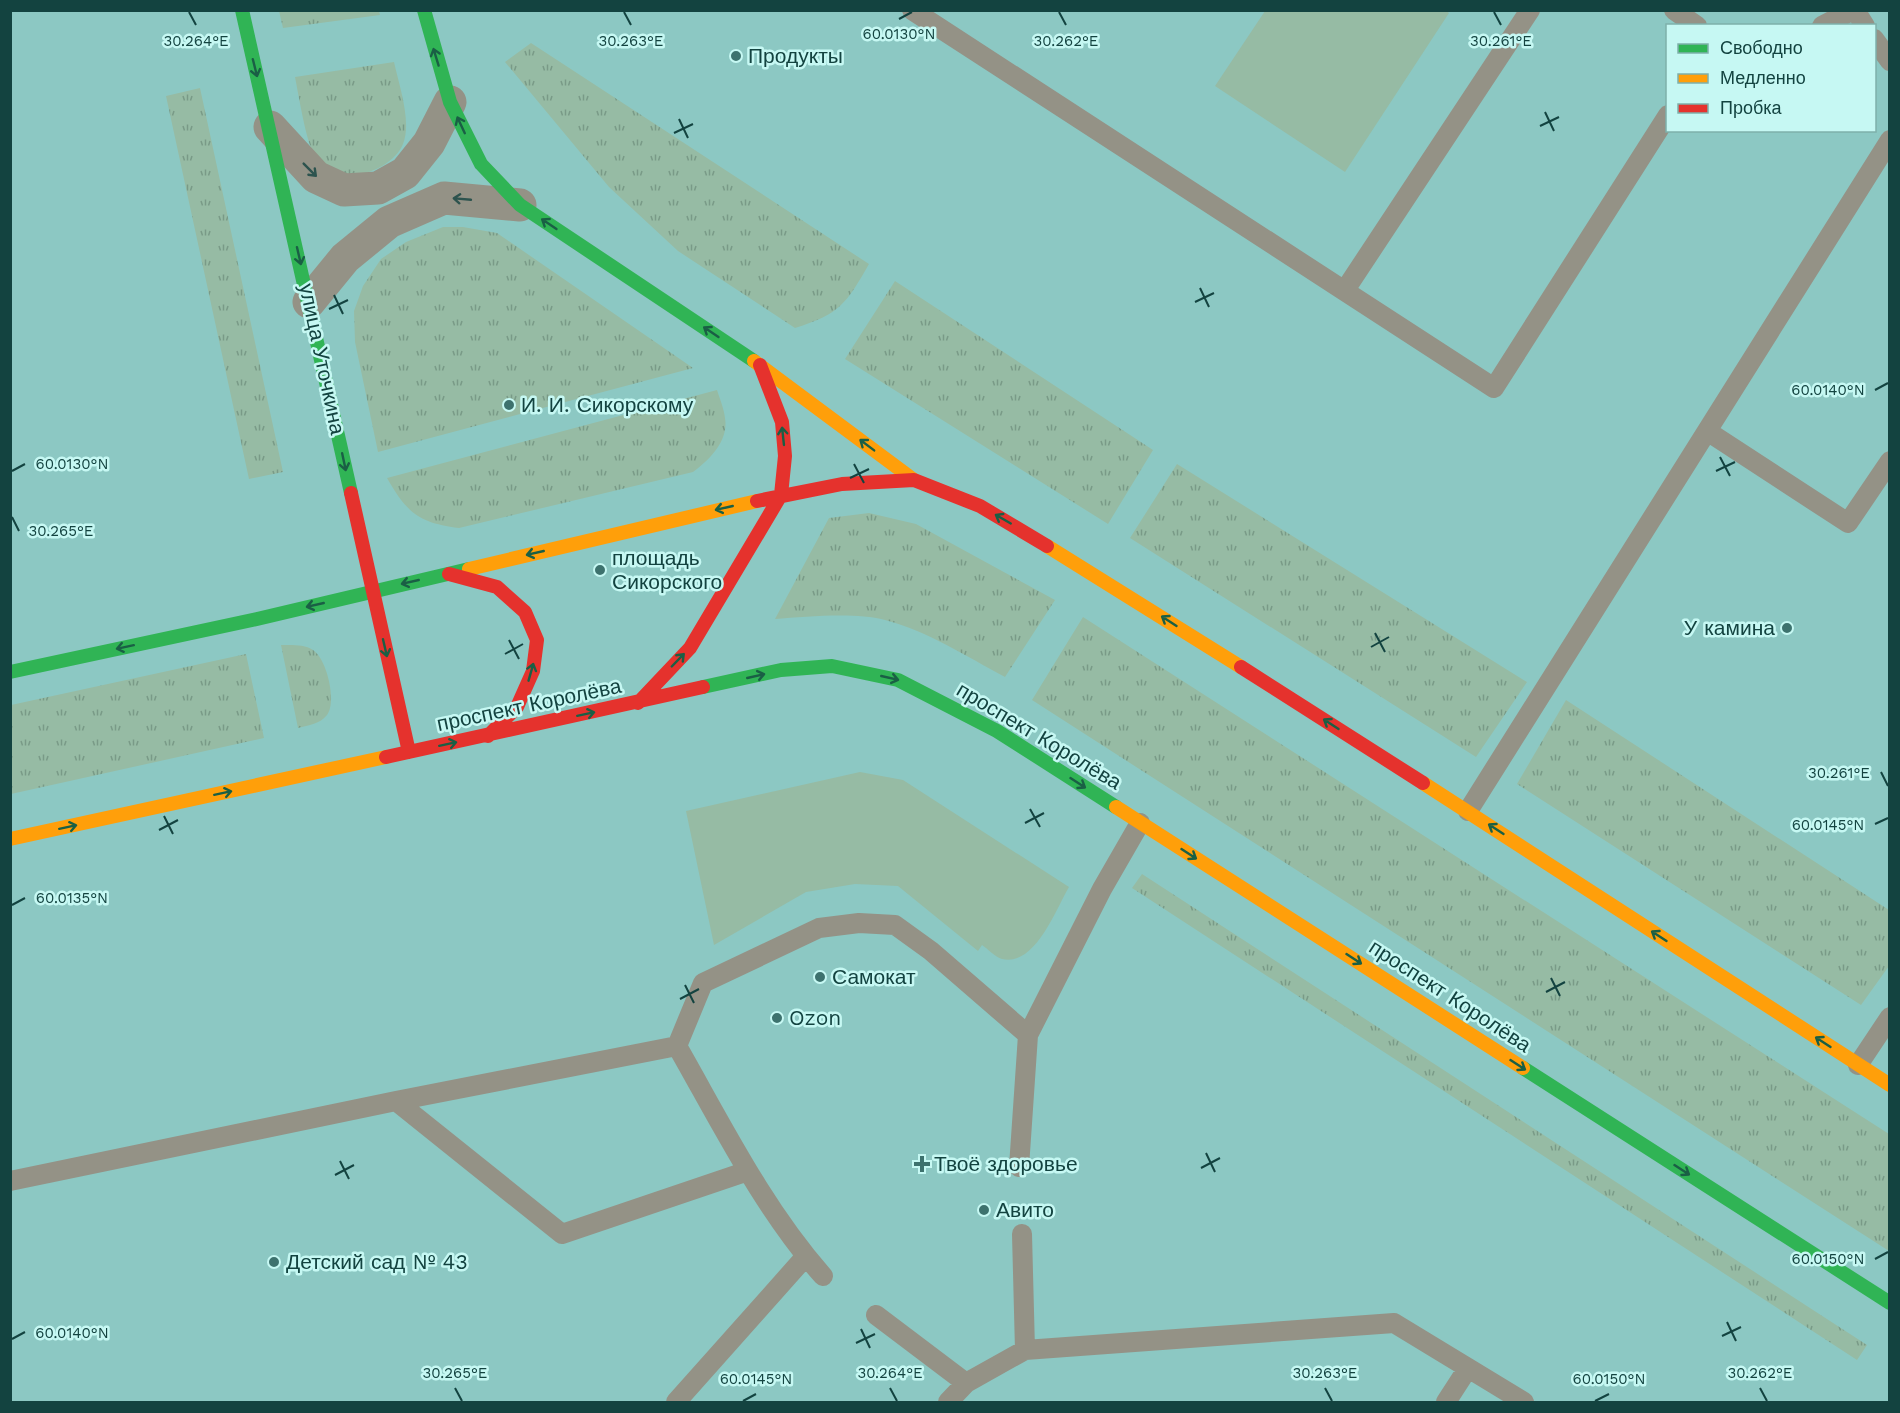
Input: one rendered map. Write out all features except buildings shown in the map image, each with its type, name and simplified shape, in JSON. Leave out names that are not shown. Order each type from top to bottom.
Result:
[{"type":"street","name":"улица Уточкина","points":[[242,10],[372,591]]},
{"type":"street","points":[[424,10],[450,102],[481,164],[520,205],[760,365],[914,480],[980,506],[1095,573],[1890,1085]]},
{"type":"street","name":"улица Уточкина","points":[[270,127],[316,177],[344,190],[378,188],[405,173],[429,143],[450,102]]},
{"type":"street","points":[[309,302],[345,258],[389,222],[444,198],[520,205]]},
{"type":"street","points":[[638,703],[690,648],[781,495],[785,456],[782,422],[760,365]]},
{"type":"street","points":[[10,672],[257,619],[781,495],[842,484],[914,480]]},
{"type":"street","points":[[448,573],[497,587],[525,612],[537,640],[533,671],[518,707],[488,736]]},
{"type":"street","points":[[372,591],[409,752]]},
{"type":"street","name":"проспект Королёва","points":[[10,839],[781,670],[832,666],[898,680],[998,731],[1890,1303]]},
{"type":"lane","points":[[912,10],[1494,388],[1666,118]]},
{"type":"lane","points":[[1345,290],[1530,10]]},
{"type":"lane","points":[[1674,10],[1694,24]]},
{"type":"lane","points":[[1826,24],[1854,10],[1864,24]]},
{"type":"lane","points":[[1876,40],[1890,61]]},
{"type":"lane","points":[[1467,811],[1890,140]]},
{"type":"lane","points":[[1707,431],[1848,523],[1890,461]]},
{"type":"lane","points":[[1019,1167],[1028,1035],[1101,889],[1140,823]]},
{"type":"lane","points":[[677,1046],[703,983],[819,928],[859,923],[895,925],[932,951],[1028,1035]]},
{"type":"lane","points":[[1858,1065],[1890,1017]]},
{"type":"lane","points":[[10,1181],[396,1101],[677,1046]]},
{"type":"lane","points":[[677,1046],[748,1171],[806,1256],[823,1276]]},
{"type":"lane","points":[[396,1101],[562,1234],[748,1171]]},
{"type":"lane","points":[[1022,1234],[1025,1350]]},
{"type":"lane","points":[[676,1402],[806,1256]]},
{"type":"lane","points":[[876,1315],[966,1383]]},
{"type":"lane","points":[[948,1402],[966,1383],[1025,1350],[1394,1323],[1524,1402]]},
{"type":"lane","points":[[1446,1402],[1468,1368]]},
{"type":"green space","points":[[1445,10],[1449,13],[1345,172],[1215,86],[1265,11]]},
{"type":"green space","points":[[279,11],[379,11],[380,15],[283,28]]},
{"type":"green space","points":[[531,43],[869,264],[847,298],[840,306],[822,318],[795,328],[678,251],[609,187],[505,62]]},
{"type":"green space","points":[[394,62],[404,103],[406,125],[403,144],[387,163],[370,172],[353,175],[340,173],[326,165],[312,149],[295,77]]},
{"type":"green space","points":[[200,88],[283,472],[249,479],[166,96]]},
{"type":"green space","points":[[443,227],[463,227],[497,233],[693,368],[378,452],[355,342],[354,311],[363,286],[381,259],[406,242]]},
{"type":"green space","points":[[895,281],[1153,450],[1108,524],[845,359]]},
{"type":"green space","points":[[717,390],[724,415],[724,434],[711,456],[693,472],[459,528],[434,523],[416,514],[401,500],[387,478]]},
{"type":"green space","points":[[1177,464],[1527,682],[1476,757],[1130,538]]},
{"type":"green space","points":[[869,513],[916,524],[1055,600],[1005,677],[931,637],[885,620],[845,616],[775,619],[829,518]]},
{"type":"green space","points":[[1083,617],[1889,1134],[1889,1251],[1032,700]]},
{"type":"green space","points":[[281,645],[298,645],[309,648],[318,655],[322,662],[329,681],[331,701],[327,715],[318,722],[298,728]]},
{"type":"green space","points":[[246,654],[264,738],[11,794],[11,705]]},
{"type":"green space","points":[[1566,700],[1889,910],[1889,966],[1861,1005],[1517,784]]},
{"type":"green space","points":[[860,772],[903,780],[1069,887],[1051,922],[1034,946],[1025,954],[1014,959],[999,958],[982,945],[978,951],[898,886],[855,884],[806,892],[714,945],[686,811]]},
{"type":"green space","points":[[1142,874],[1867,1345],[1857,1360],[1132,888]]},
{"type":"traffic: fast","points":[[242,10],[351,493]]},
{"type":"traffic: fast","points":[[424,10],[450,102],[481,164],[520,205],[754,361]]},
{"type":"traffic: fast","points":[[10,672],[257,619],[469,569]]},
{"type":"traffic: fast","points":[[703,687],[781,670],[832,666],[898,680],[997,731],[1116,807]]},
{"type":"traffic: fast","points":[[1523,1068],[1890,1303]]},
{"type":"traffic: slow","points":[[754,361],[914,480]]},
{"type":"traffic: slow","points":[[469,569],[757,501]]},
{"type":"traffic: slow","points":[[1047,546],[1241,667]]},
{"type":"traffic: slow","points":[[10,839],[386,757]]},
{"type":"traffic: slow","points":[[1423,783],[1890,1085]]},
{"type":"traffic: slow","points":[[1116,807],[1523,1068]]},
{"type":"traffic: jam","points":[[638,703],[690,648],[781,495],[785,456],[782,422],[760,365]]},
{"type":"traffic: jam","points":[[757,501],[842,484],[914,480],[980,506],[1047,546]]},
{"type":"traffic: jam","points":[[351,493],[409,752]]},
{"type":"traffic: jam","points":[[449,574],[497,587],[525,612],[537,640],[533,671],[517,707],[488,736]]},
{"type":"traffic: jam","points":[[1241,667],[1423,783]]},
{"type":"traffic: jam","points":[[386,757],[703,687]]},
{"type":"place","name":"Продукты","points":[[736,56]]},
{"type":"place","name":"И. И. Сикорскому","points":[[509,405]]},
{"type":"place","name":"площадь Сикорского","points":[[600,570]]},
{"type":"place","name":"У камина","points":[[1787,628]]},
{"type":"place","name":"Самокат","points":[[820,977]]},
{"type":"place","name":"Ozon","points":[[777,1018]]},
{"type":"place","name":"Твоё здоровье","points":[[922,1164]]},
{"type":"place","name":"Авито","points":[[984,1210]]},
{"type":"place","name":"Детский сад № 43","points":[[274,1262]]}]
